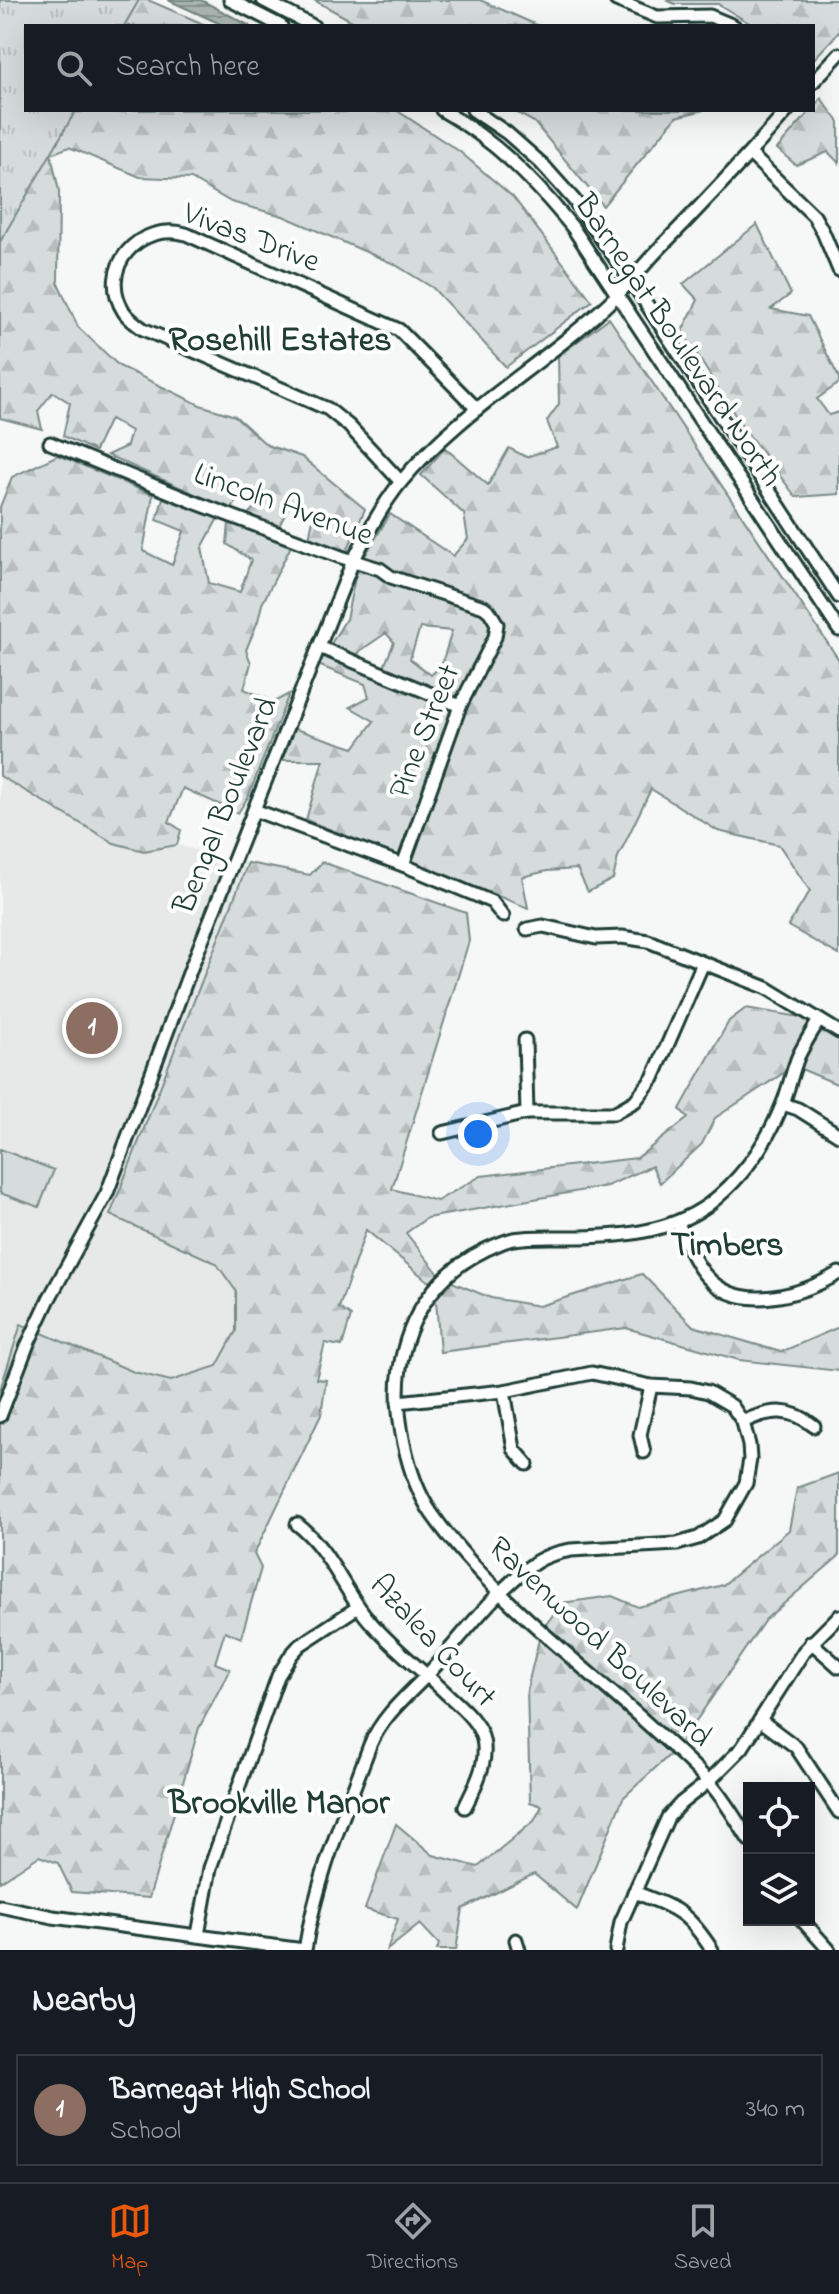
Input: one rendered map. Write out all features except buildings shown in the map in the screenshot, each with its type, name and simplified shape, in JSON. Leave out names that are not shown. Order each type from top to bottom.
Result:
[{"type":"street","points":[[230,0],[277,24]]},
{"type":"street","points":[[263,0],[309,24]]},
{"type":"street","points":[[616,0],[657,17],[702,15],[730,24]]},
{"type":"street","points":[[815,79],[839,54]]},
{"type":"street","name":"Barnegat Boulevard North","points":[[445,112],[469,126],[530,176],[573,228],[839,630]]},
{"type":"street","name":"Barnegat Boulevard North","points":[[476,112],[507,133],[542,164],[574,200],[630,279],[839,597]]},
{"type":"street","name":"Bengal Boulevard","points":[[0,1416],[49,1299],[107,1193],[191,968],[353,561],[375,521],[401,482],[477,409],[562,344],[616,295],[786,112]]},
{"type":"street","points":[[750,154],[814,216],[839,270]]},
{"type":"street","name":"Vivas Drive","points":[[401,482],[349,426],[328,409],[143,329],[130,320],[123,310],[116,283],[124,256],[139,240],[161,231],[186,234],[399,330],[477,409]]},
{"type":"street","name":"Lincoln Avenue","points":[[50,443],[167,492],[380,569],[406,583],[484,607],[495,620]]},
{"type":"street","name":"Pine Street","points":[[403,865],[460,706],[495,637],[495,620]]},
{"type":"street","points":[[319,647],[460,706]]},
{"type":"street","points":[[254,810],[403,865],[492,902],[503,916]]},
{"type":"street","points":[[527,929],[543,926],[573,935],[648,941],[767,988],[839,1032]]},
{"type":"street","points":[[442,1133],[527,1113],[614,1113],[635,1101],[653,1078],[703,963]]},
{"type":"street","name":"Ravenwood Boulevard","points":[[743,1831],[709,1781],[501,1594],[431,1513],[420,1493],[404,1438],[398,1402],[398,1377],[401,1357],[416,1315],[437,1284],[470,1257],[510,1240],[622,1235],[678,1223],[707,1205],[739,1176],[764,1143],[783,1104],[798,1058],[819,1020]]},
{"type":"street","points":[[525,1040],[527,1113]]},
{"type":"street","points":[[783,1104],[798,1109],[839,1135]]},
{"type":"street","points":[[678,1223],[707,1277],[721,1290],[736,1296],[752,1298],[797,1292],[839,1273]]},
{"type":"street","points":[[0,1906],[42,1915],[305,1950],[311,1912],[377,1728],[501,1594],[540,1559],[554,1553],[677,1544],[698,1538],[716,1527],[732,1511],[746,1483],[750,1459],[743,1422],[732,1406],[708,1392],[691,1388],[651,1386],[592,1373],[504,1391],[398,1402]]},
{"type":"street","points":[[644,1452],[640,1435],[651,1386]]},
{"type":"street","points":[[504,1391],[514,1449],[527,1464]]},
{"type":"street","points":[[743,1422],[764,1414],[789,1412],[800,1415],[814,1426]]},
{"type":"street","name":"Azalea Court","points":[[297,1524],[319,1545],[374,1627],[472,1719],[480,1731],[484,1760],[465,1807]]},
{"type":"street","points":[[198,1935],[210,1868],[278,1676],[300,1645],[358,1607]]},
{"type":"street","points":[[616,1950],[621,1922],[668,1817],[742,1748],[794,1663],[839,1616]]},
{"type":"street","points":[[811,1642],[839,1667]]},
{"type":"street","points":[[760,1720],[796,1747],[839,1812]]},
{"type":"street","points":[[634,1892],[679,1910],[692,1921],[712,1950]]},
{"type":"street","points":[[807,1926],[829,1950]]},
{"type":"shaded area","points":[[168,0],[201,0],[246,24],[221,24]]},
{"type":"shaded area","points":[[0,776],[114,843],[144,851],[177,845],[248,863],[110,1215],[216,1263],[236,1291],[236,1331],[217,1366],[171,1381],[134,1372],[21,1324],[0,1390]]},
{"type":"green space","points":[[0,0],[139,0],[125,24],[24,24],[24,112],[75,112],[0,242]]},
{"type":"green space","points":[[7,0],[148,0],[203,24],[53,24]]},
{"type":"green space","points":[[314,0],[480,0],[534,24],[357,24]]},
{"type":"green space","points":[[666,0],[839,0],[839,32],[815,58],[815,24],[751,24],[718,4],[675,4]]},
{"type":"green space","points":[[0,83],[24,108],[24,112],[399,112],[459,151],[513,197],[592,301],[506,367],[433,288],[394,264],[283,216],[231,202],[191,179],[140,177],[69,147],[51,154],[59,191],[58,283],[78,327],[119,366],[200,405],[235,416],[267,445],[302,457],[365,509],[347,551],[309,538],[314,515],[291,503],[278,528],[246,516],[263,499],[246,488],[231,510],[107,455],[127,446],[131,431],[110,419],[95,451],[63,436],[70,403],[53,392],[38,411],[42,429],[0,418]]},
{"type":"green space","points":[[821,98],[839,122],[839,163],[828,152],[796,165],[777,149],[809,112],[815,112]]},
{"type":"green space","points":[[516,112],[696,112],[676,117],[603,206],[534,122]]},
{"type":"green space","points":[[757,224],[791,294],[771,309],[808,316],[839,378],[839,383],[817,399],[829,415],[839,412],[839,494],[796,497],[742,426],[682,331],[698,300],[683,284]]},
{"type":"green space","points":[[609,318],[839,660],[839,955],[788,926],[810,891],[779,845],[718,831],[651,789],[618,857],[613,879],[588,892],[577,869],[522,877],[528,908],[306,820],[323,760],[282,760],[292,728],[354,748],[374,721],[350,707],[369,697],[365,684],[318,665],[346,619],[357,569],[390,514],[453,556],[468,539],[464,514],[421,475],[445,448],[488,485],[509,448],[526,457],[557,447],[547,421],[559,404],[558,356]],"holes":[[[420,628],[452,631],[441,666],[431,675],[410,659]],[[386,633],[394,642],[380,677],[354,662],[360,651]]]},
{"type":"green space","points":[[58,455],[153,495],[143,551],[172,565],[184,531],[157,520],[163,498],[218,518],[202,548],[209,583],[240,592],[251,560],[227,544],[229,523],[292,544],[262,604],[246,650],[251,663],[244,689],[274,702],[289,694],[248,797],[238,813],[183,788],[169,822],[181,830],[177,845],[144,851],[114,843],[0,776],[0,507],[12,477]]},
{"type":"green space","points":[[322,862],[466,913],[469,941],[392,1189],[437,1201],[481,1176],[637,1158],[688,1118],[680,1109],[729,1021],[746,1008],[819,1020],[839,1032],[839,1085],[794,1066],[715,1118],[702,1144],[660,1183],[652,1166],[607,1186],[427,1218],[406,1233],[442,1278],[491,1298],[539,1306],[642,1274],[693,1326],[781,1352],[839,1327],[839,1371],[739,1360],[626,1328],[440,1352],[435,1287],[366,1230],[339,1308],[351,1316],[342,1346],[325,1343],[316,1379],[326,1380],[321,1415],[254,1554],[261,1568],[241,1638],[225,1631],[215,1663],[230,1669],[199,1728],[149,1898],[72,1892],[58,1863],[39,1856],[0,1882],[0,1390],[21,1324],[134,1372],[171,1381],[217,1366],[236,1331],[236,1291],[216,1263],[110,1215],[248,863],[310,875]]},
{"type":"green space","points":[[0,1149],[54,1170],[39,1207],[0,1193]]},
{"type":"green space","points":[[839,1473],[839,1556],[765,1620],[678,1747],[623,1798],[577,1910],[534,1874],[463,1909],[456,1950],[437,1950],[439,1944],[420,1924],[387,1950],[398,1919],[365,1909],[396,1824],[433,1855],[478,1867],[534,1821],[542,1806],[530,1802],[527,1689],[541,1631],[562,1603],[612,1596],[638,1607],[723,1585],[789,1530],[797,1488]]},
{"type":"place","name":"Barnegat High School","points":[[92,1028]]},
{"type":"district","name":"Rosehill Estates","points":[[280,342]]},
{"type":"district","name":"Timbers","points":[[727,1247]]},
{"type":"district","name":"Brookville Manor","points":[[279,1805]]}]
